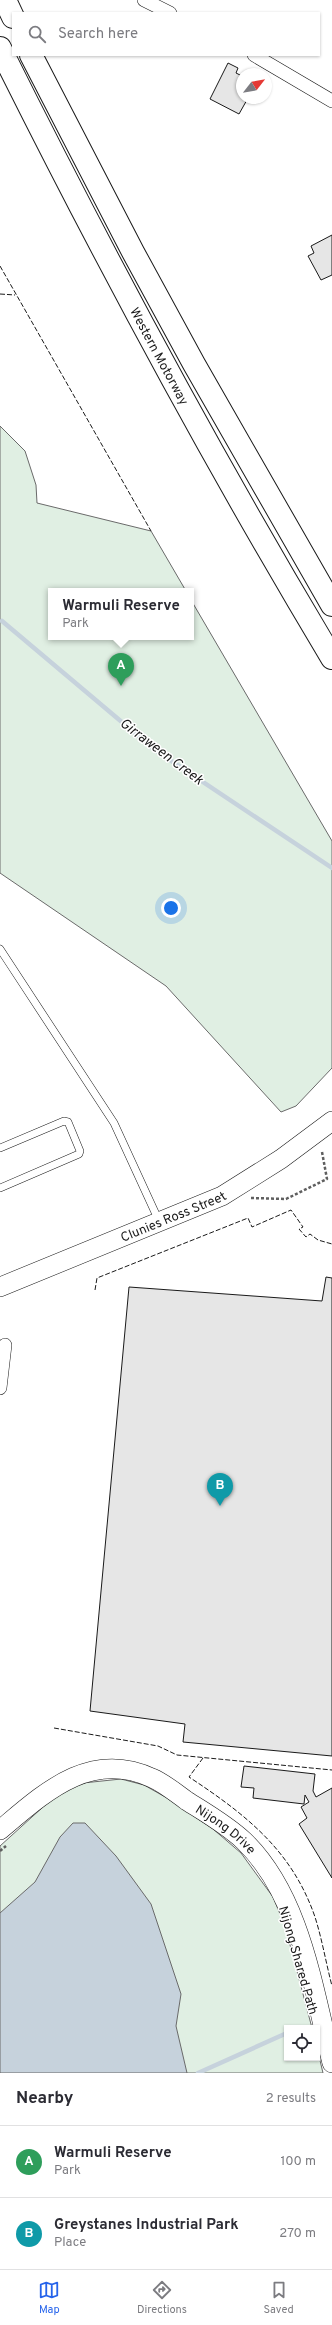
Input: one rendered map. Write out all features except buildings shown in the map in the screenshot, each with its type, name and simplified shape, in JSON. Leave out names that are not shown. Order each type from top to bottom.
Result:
[{"type":"highway","points":[[5,0],[12,15]]},
{"type":"highway","points":[[18,0],[21,12]]},
{"type":"highway","name":"Western Motorway","points":[[0,48],[68,184],[163,361],[332,658]]},
{"type":"highway","name":"Western Motorway","points":[[33,57],[182,343],[332,605]]},
{"type":"street","points":[[144,0],[168,12]]},
{"type":"street","points":[[256,56],[332,101]]},
{"type":"street","name":"Clunies Ross Street","points":[[0,1287],[222,1196],[281,1159],[332,1121]]},
{"type":"street","points":[[0,1388],[5,1345]]},
{"type":"street","name":"Nijong Drive","points":[[4,1837],[60,1783],[79,1774],[98,1769],[116,1768],[136,1772],[153,1778],[224,1825],[244,1841],[265,1866],[282,1892],[293,1917],[332,2063]]},
{"type":"lane","points":[[0,949],[114,1123],[160,1222]]},
{"type":"lane","points":[[0,1148],[64,1121],[68,1122],[80,1151],[79,1154],[0,1188]]},
{"type":"path","points":[[286,1199],[327,1179],[322,1152]]},
{"type":"path","points":[[0,1851],[4,1837]]},
{"type":"green space","points":[[0,426],[25,451],[36,485],[37,503],[151,531],[184,588],[48,588],[48,640],[194,640],[194,605],[332,841],[332,1068],[296,1106],[281,1112],[166,986],[0,873]]},
{"type":"green space","points":[[121,1779],[144,1785],[167,1798],[213,1829],[241,1853],[273,1897],[285,1926],[311,2025],[284,2025],[284,2061],[320,2060],[323,2073],[0,2073],[0,1846],[54,1797],[83,1783]]},
{"type":"shaded area","points":[[73,1823],[85,1823],[116,1856],[151,1904],[181,1994],[176,2026],[187,2073],[0,2073],[0,1913],[35,1882],[60,1837]]},
{"type":"waterway","name":"Girraween Creek","points":[[2,621],[155,750],[332,868]]},
{"type":"waterway","points":[[198,2073],[284,2034]]},
{"type":"fence","points":[[0,266],[151,531]]},
{"type":"fence","points":[[0,294],[15,295]]},
{"type":"fence","points":[[95,1290],[97,1278],[248,1218],[252,1227],[291,1210],[303,1227],[299,1229],[306,1237],[310,1234],[318,1240],[332,1244]]},
{"type":"fence","points":[[54,1728],[158,1746],[177,1755],[332,1770]]},
{"type":"fence","points":[[203,1758],[189,1777],[229,1805],[264,1836],[280,1853],[305,1893],[320,1934],[332,1986]]},
{"type":"place","name":"Warmuli Reserve","points":[[121,686]]},
{"type":"place","name":"Greystanes Industrial Park","points":[[220,1506]]}]
